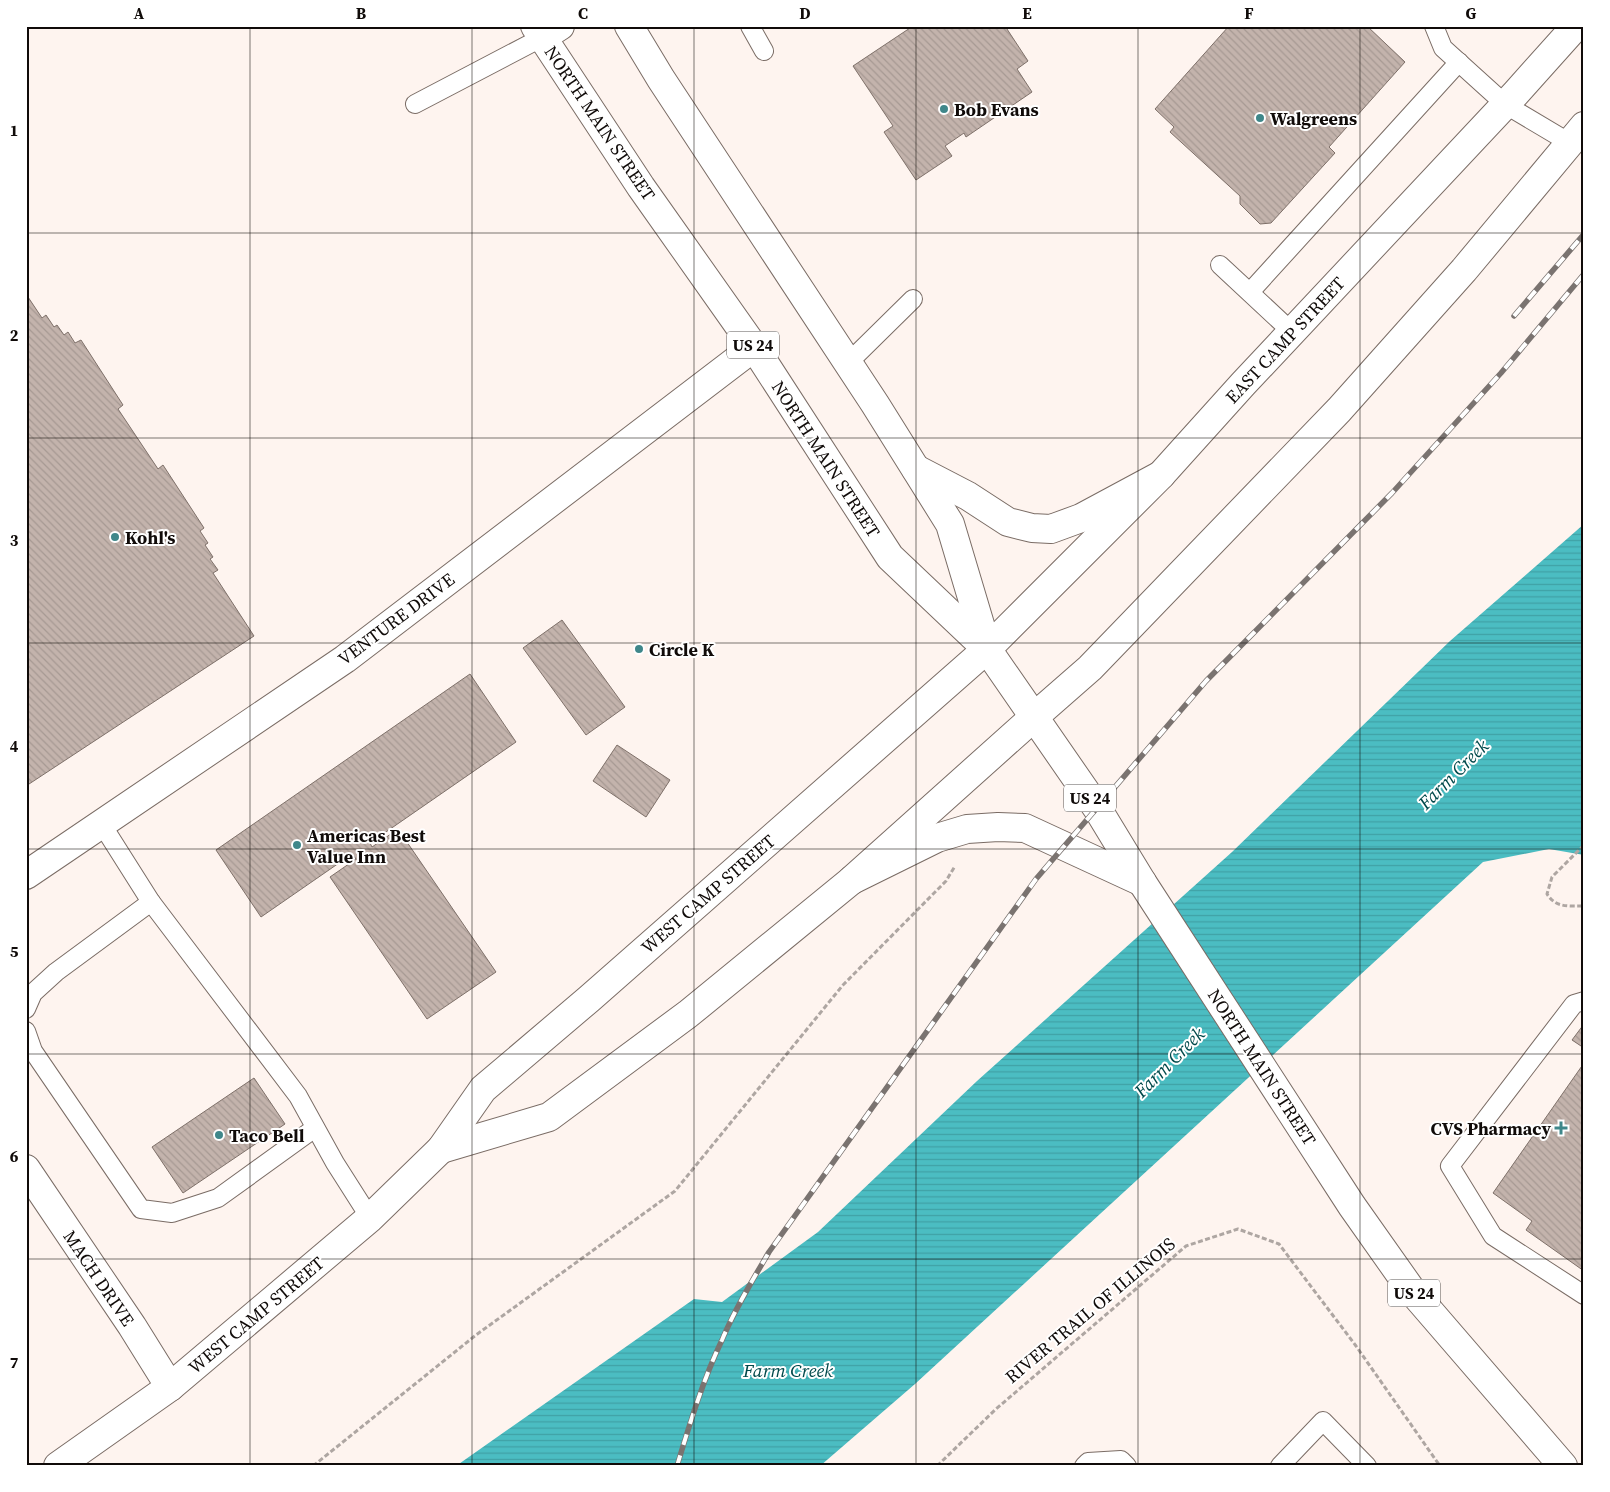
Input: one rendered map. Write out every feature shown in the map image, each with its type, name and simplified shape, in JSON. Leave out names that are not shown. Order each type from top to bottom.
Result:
[{"type":"main road","name":"NORTH MAIN STREET","points":[[629,26],[666,87],[848,363],[950,524],[988,649]]},
{"type":"main road","name":"EAST CAMP STREET","points":[[988,649],[1161,475],[1292,332],[1506,105],[1576,26]]},
{"type":"main road","name":"NORTH MAIN STREET","points":[[546,30],[641,187],[754,347],[890,557],[988,649],[1097,808],[1142,882],[1352,1206],[1412,1291],[1563,1466]]},
{"type":"main road","points":[[1034,716],[1090,668],[1339,410],[1464,270],[1577,134]]},
{"type":"main road","name":"VENTURE DRIVE","points":[[26,875],[345,659],[754,347]]},
{"type":"main road","points":[[915,469],[968,496],[1008,522],[1032,528],[1051,529],[1081,518],[1161,475]]},
{"type":"main road","name":"WEST CAMP STREET","points":[[58,1466],[170,1387],[370,1218],[441,1149],[483,1089],[589,999],[988,649]]},
{"type":"main road","name":"WEST CAMP STREET","points":[[441,1149],[549,1117],[688,1014],[852,880],[1034,716]]},
{"type":"main road","points":[[852,880],[937,838],[968,829],[998,827],[1025,828],[1142,882]]},
{"type":"main road","name":"MACH DRIVE","points":[[26,1169],[132,1326],[170,1387]]},
{"type":"lane","points":[[750,26],[764,51]]},
{"type":"lane","points":[[1434,26],[1443,48],[1506,105],[1577,134]]},
{"type":"lane","points":[[415,104],[546,30]]},
{"type":"lane","points":[[1250,292],[1460,62]]},
{"type":"lane","points":[[1220,265],[1292,332]]},
{"type":"lane","points":[[848,363],[913,298]]},
{"type":"lane","points":[[101,823],[151,902],[298,1096],[314,1128],[370,1218]]},
{"type":"lane","points":[[26,1010],[33,993],[56,972],[151,902]]},
{"type":"lane","points":[[1584,1001],[1574,1004],[1450,1166],[1494,1236],[1584,1295]]},
{"type":"lane","points":[[26,1030],[33,1052],[141,1208],[172,1213],[218,1198],[314,1128]]},
{"type":"lane","points":[[1280,1466],[1323,1420],[1367,1466]]},
{"type":"lane","points":[[1084,1466],[1088,1462],[1121,1460],[1127,1466]]},
{"type":"path","points":[[1584,845],[1552,877],[1547,894],[1552,902],[1561,905],[1584,906]]},
{"type":"path","points":[[313,1466],[476,1335],[675,1191],[843,986],[946,881],[959,860]]},
{"type":"path","name":"RIVER TRAIL OF ILLINOIS","points":[[937,1466],[996,1409],[1186,1246],[1238,1229],[1279,1244],[1356,1346],[1440,1466]]},
{"type":"water","name":"Farm Creek","points":[[1584,524],[1584,766],[1581,769],[1584,772],[1584,855],[1549,849],[1483,862],[915,1384],[820,1466],[456,1466],[694,1299],[722,1302],[818,1232],[977,1081],[1232,852],[1450,641]]},
{"type":"building","name":"Bob Evans","points":[[913,26],[1005,26],[1028,61],[1017,69],[1032,92],[966,137],[964,133],[945,146],[952,156],[916,180],[884,132],[893,126],[853,66]]},
{"type":"building","name":"Walgreens","points":[[1229,26],[1367,26],[1405,62],[1329,147],[1335,153],[1271,223],[1260,224],[1240,204],[1240,196],[1170,132],[1174,127],[1155,109]]},
{"type":"building","name":"Kohl's","points":[[26,294],[42,318],[46,315],[54,327],[57,325],[64,335],[68,332],[75,343],[81,340],[123,405],[118,409],[158,469],[163,465],[204,528],[200,531],[208,543],[205,545],[213,557],[210,559],[218,570],[213,573],[254,636],[26,786]]},
{"type":"building","points":[[562,620],[625,707],[586,735],[523,648]]},
{"type":"building","name":"Americas Best Value Inn","points":[[470,674],[516,742],[370,843],[372,847],[398,829],[496,972],[427,1019],[330,877],[356,859],[352,854],[261,917],[216,850]]},
{"type":"building","points":[[617,745],[670,780],[646,817],[593,781]]},
{"type":"building","points":[[1584,1024],[1584,1048],[1572,1040]]},
{"type":"building","name":"CVS Pharmacy","points":[[1584,1063],[1584,1271],[1526,1230],[1532,1221],[1493,1193]]},
{"type":"building","name":"Taco Bell","points":[[254,1078],[285,1124],[183,1193],[152,1147]]},
{"type":"railway","points":[[1514,316],[1584,234]]},
{"type":"railway","points":[[677,1466],[697,1402],[715,1355],[738,1306],[769,1252],[1036,879],[1206,681],[1392,493],[1501,373],[1584,274]]},
{"type":"place","name":"Bob Evans","points":[[944,109]]},
{"type":"place","name":"Walgreens","points":[[1260,118]]},
{"type":"place","name":"Kohl's","points":[[115,537]]},
{"type":"place","name":"Circle K","points":[[639,649]]},
{"type":"place","name":"Americas Best Value Inn","points":[[297,845]]},
{"type":"place","name":"CVS Pharmacy","points":[[1561,1128]]},
{"type":"place","name":"Taco Bell","points":[[219,1135]]}]
